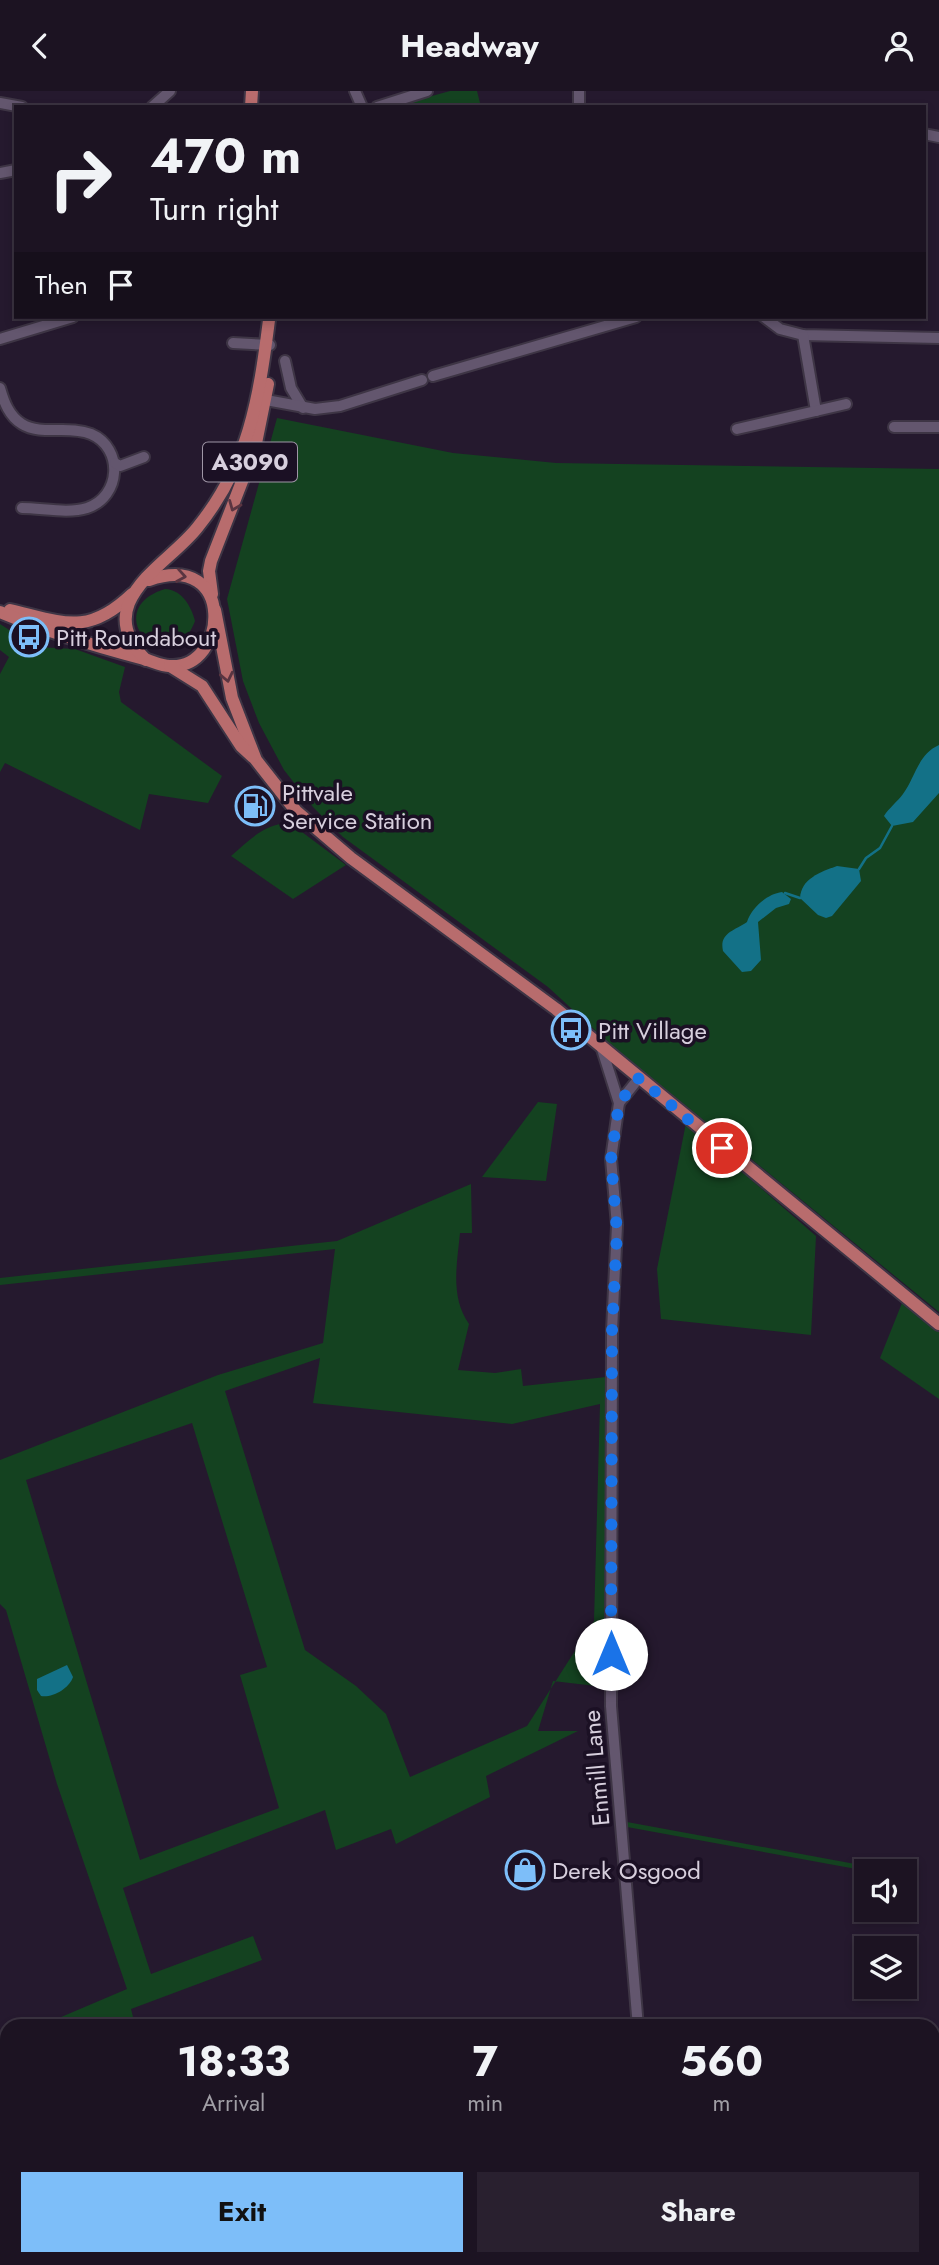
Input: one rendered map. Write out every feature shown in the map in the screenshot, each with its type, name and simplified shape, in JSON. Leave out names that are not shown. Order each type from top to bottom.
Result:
[{"type":"main road","name":"A3090","points":[[256,760],[232,698],[209,572],[255,448],[266,400],[269,319]]},
{"type":"main road","name":"A3090","points":[[139,586],[177,549],[212,508],[234,471],[252,426],[268,345]]},
{"type":"main road","points":[[0,607],[81,624],[103,618],[139,586],[178,573],[201,583],[214,604],[209,641],[200,654],[192,660],[170,666],[59,636],[0,612]]},
{"type":"main road","points":[[139,586],[128,604],[125,626],[133,647],[146,660]]},
{"type":"main road","name":"A3090","points":[[170,666],[202,686],[241,746],[256,760],[282,797],[314,829],[556,1009],[939,1324]]},
{"type":"street","points":[[154,105],[170,91]]},
{"type":"street","points":[[383,105],[427,91]]},
{"type":"street","points":[[0,339],[66,319]]},
{"type":"street","points":[[252,426],[260,403],[266,400],[303,408],[340,406],[629,319]]},
{"type":"street","points":[[767,319],[780,329],[803,335],[939,338]]},
{"type":"street","points":[[803,335],[816,411]]},
{"type":"street","points":[[233,343],[268,345]]},
{"type":"street","points":[[285,361],[291,388],[303,408]]},
{"type":"street","points":[[0,388],[7,407],[24,425],[91,434],[107,447],[115,463],[113,484],[97,503],[74,510],[22,508]]},
{"type":"street","points":[[737,429],[846,404]]},
{"type":"street","points":[[894,427],[939,427]]},
{"type":"street","points":[[115,463],[120,466],[134,463],[144,457]]},
{"type":"street","name":"Enmill Lane","points":[[601,1046],[619,1103],[611,1159],[617,1232],[612,1331],[611,1706],[637,2019]]},
{"type":"street","points":[[619,1103],[639,1078]]},
{"type":"green space","points":[[450,91],[477,91],[480,105],[399,105]]},
{"type":"green space","points":[[277,418],[453,453],[556,463],[939,469],[939,1312],[610,1044],[548,987],[343,837],[313,807],[284,770],[259,723],[243,681],[227,599]]},
{"type":"green space","points":[[165,589],[176,592],[185,600],[195,621],[183,640],[170,647],[156,646],[144,638],[137,626],[137,612],[145,599]]},
{"type":"green space","points":[[0,624],[36,647],[75,649],[125,667],[119,692],[121,702],[222,776],[208,803],[149,794],[140,830],[5,763],[0,772],[0,674],[9,657],[0,650]]},
{"type":"green space","points":[[250,786],[258,787],[264,792],[271,807],[267,810],[248,795]]},
{"type":"green space","points":[[290,823],[346,865],[293,899],[231,856],[265,829]]},
{"type":"green space","points":[[538,1102],[557,1104],[546,1181],[482,1177]]},
{"type":"green space","points":[[686,1123],[816,1236],[811,1335],[661,1319],[657,1269]]},
{"type":"green space","points":[[471,1184],[472,1233],[460,1233],[457,1268],[459,1303],[469,1324],[458,1370],[495,1373],[521,1369],[523,1386],[606,1377],[604,1687],[556,1681],[594,1621],[600,1404],[512,1424],[313,1403],[320,1358],[225,1391],[305,1650],[356,1686],[386,1714],[410,1777],[527,1726],[551,1689],[538,1731],[578,1731],[486,1776],[490,1797],[396,1844],[391,1829],[336,1850],[325,1810],[123,1888],[151,1974],[253,1936],[262,1960],[131,2009],[134,2019],[56,2019],[127,1989],[57,1784],[6,1610],[0,1604],[0,1460],[218,1375],[323,1343],[335,1249],[0,1285],[0,1278],[337,1241]],"holes":[[[192,1423],[267,1667],[240,1675],[279,1808],[140,1860],[26,1480]]]},
{"type":"green space","points":[[902,1303],[939,1332],[939,1399],[880,1358]]},
{"type":"green space","points":[[627,1822],[854,1864],[854,1869],[627,1827]]},
{"type":"water","points":[[939,745],[939,793],[913,822],[892,826],[884,816],[903,794],[926,754]]},
{"type":"water","points":[[837,866],[859,869],[861,881],[832,916],[826,918],[818,915],[800,898],[801,891],[812,877]]},
{"type":"water","points":[[782,892],[791,899],[789,904],[776,908],[758,922],[761,960],[751,971],[742,972],[723,951],[725,936],[747,922],[760,903]]},
{"type":"water","points":[[67,1665],[73,1677],[68,1685],[55,1694],[41,1696],[37,1690],[37,1679]]},
{"type":"waterway","points":[[859,869],[866,858],[880,848],[892,826]]},
{"type":"waterway","points":[[785,893],[800,898]]},
{"type":"place","name":"Pitt Roundabout","points":[[29,637]]},
{"type":"place","name":"Pittvale Service Station","points":[[255,806]]},
{"type":"place","name":"Pitt Village","points":[[571,1030]]},
{"type":"place","name":"Derek Osgood","points":[[525,1870]]},
{"type":"route","points":[[611,1654],[612,1331],[617,1232],[611,1159],[619,1103],[639,1078],[722,1148]]}]
